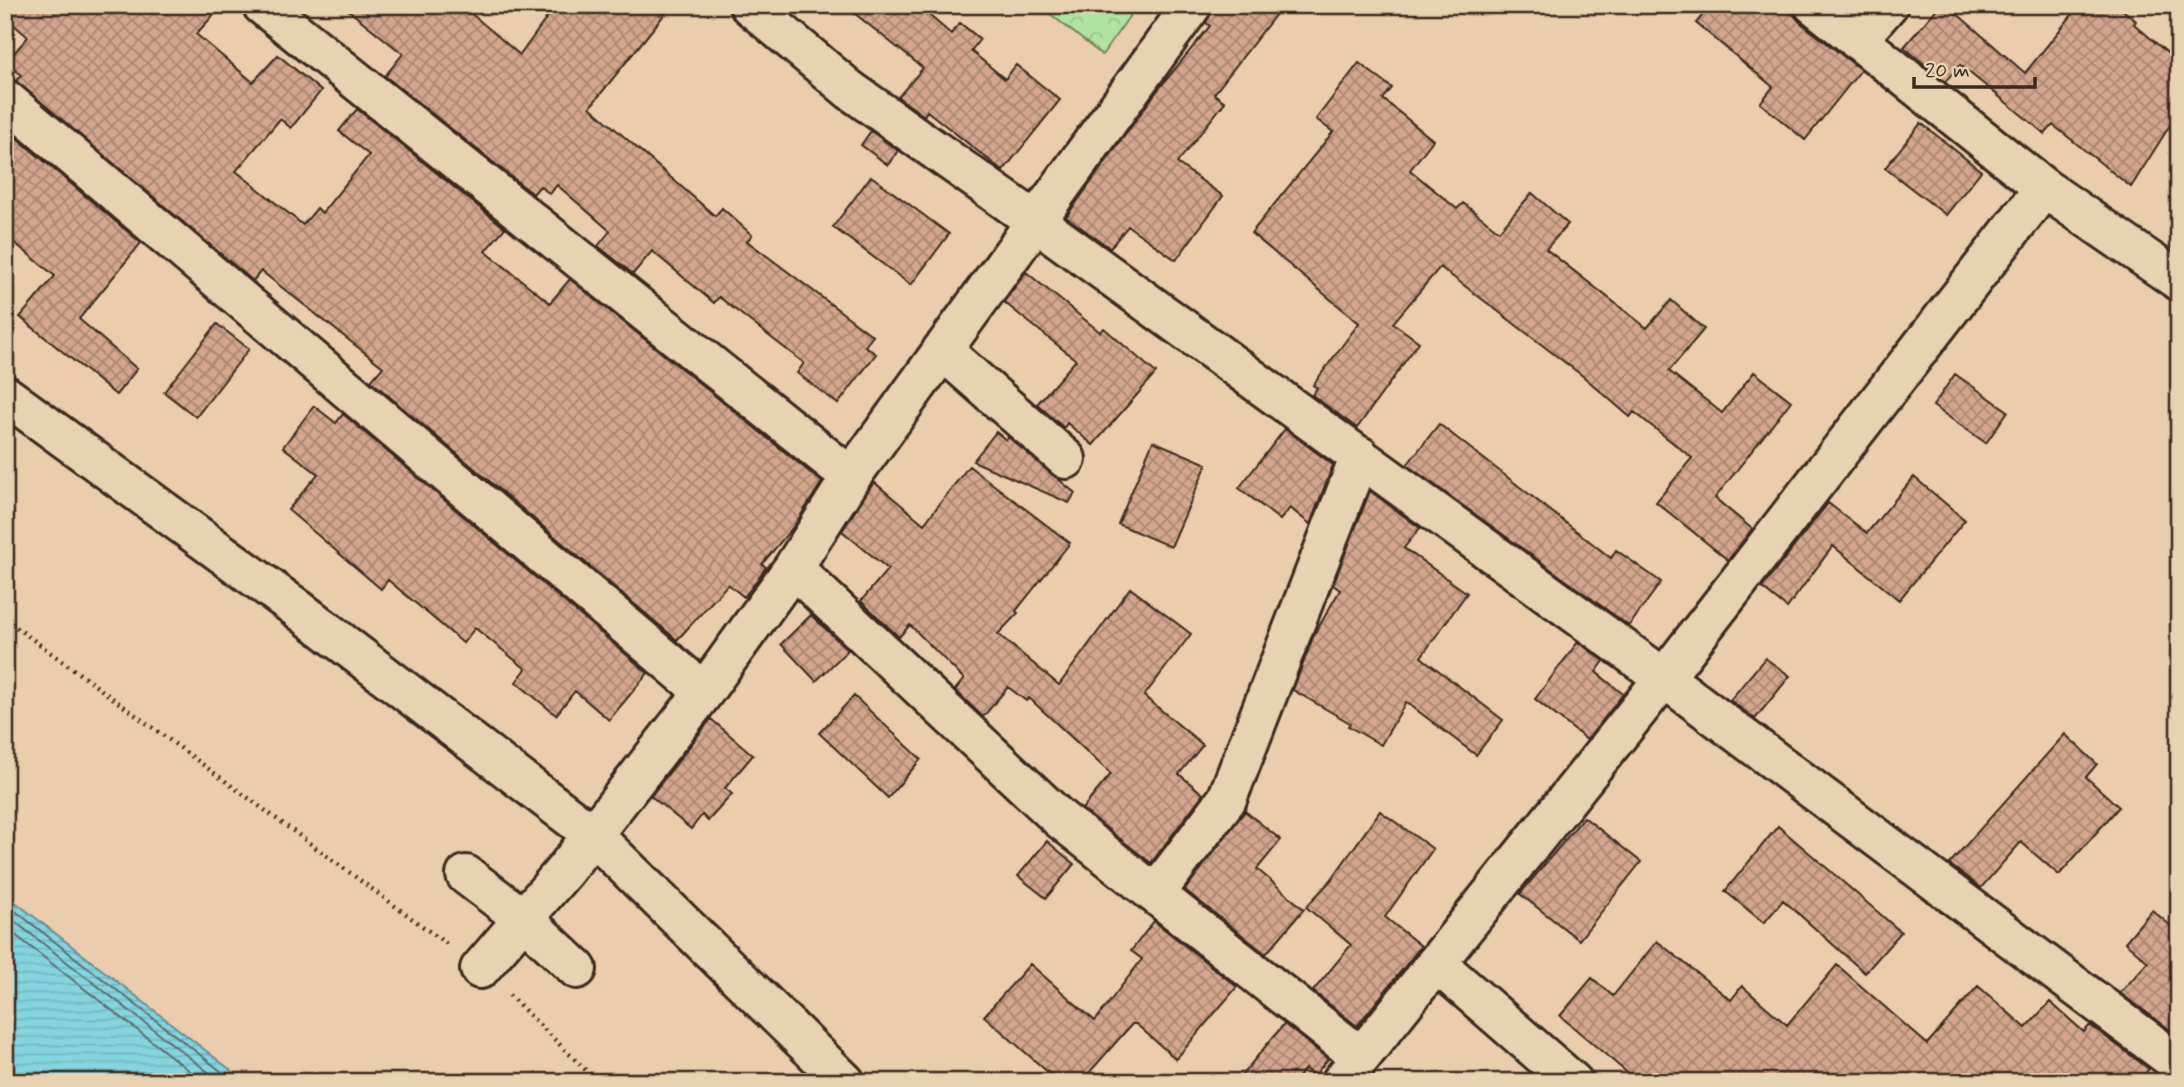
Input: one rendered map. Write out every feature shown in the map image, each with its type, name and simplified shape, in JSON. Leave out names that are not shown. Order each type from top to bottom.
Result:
[{"type":"street","points":[[262,5],[851,477]]},
{"type":"street","points":[[749,5],[850,90],[1035,221],[1664,678],[2179,1066],[2168,1082]]},
{"type":"street","points":[[480,969],[524,919],[704,692],[793,568],[851,477],[1192,5]]},
{"type":"street","points":[[1814,5],[2044,188],[2179,282]]},
{"type":"street","points":[[1857,40],[1888,5]]},
{"type":"street","points":[[5,99],[704,692]]},
{"type":"street","points":[[793,568],[1059,818],[1155,894],[1351,1069],[1664,678],[2044,188]]},
{"type":"street","points":[[942,350],[1066,459]]},
{"type":"street","points":[[5,395],[298,609],[592,834],[845,1082]]},
{"type":"street","points":[[1155,894],[1227,799],[1360,456]]},
{"type":"street","points":[[466,875],[524,919],[577,969]]},
{"type":"street","points":[[1436,963],[1573,1082]]},
{"type":"path","points":[[5,619],[480,969],[556,1038],[598,1082]]},
{"type":"green space","points":[[1039,5],[1126,5],[1133,11],[1102,55]]},
{"type":"water","points":[[5,894],[246,1082],[5,1082]]},
{"type":"building","points":[[5,5],[223,5],[196,34],[253,82],[278,55],[321,91],[291,128],[280,119],[236,171],[303,225],[317,208],[322,213],[369,155],[339,131],[357,109],[505,228],[485,251],[550,303],[570,279],[822,482],[794,526],[762,564],[766,567],[749,591],[744,597],[728,584],[677,640],[371,381],[383,367],[261,271],[253,281],[16,81],[21,75],[6,62],[28,37],[5,17]]},
{"type":"building","points":[[342,5],[461,5],[520,55],[556,5],[672,5],[590,107],[715,216],[722,208],[752,235],[747,241],[873,336],[865,346],[876,354],[838,404],[797,373],[804,363],[719,297],[714,303],[652,251],[633,274],[598,246],[610,231],[557,185],[550,194],[540,186],[533,194],[385,76],[403,54]]},
{"type":"building","points":[[844,5],[917,5],[951,34],[960,23],[980,39],[971,51],[1005,79],[1016,65],[1060,100],[1003,171],[927,111],[924,116],[898,97],[923,68]]},
{"type":"building","points":[[1214,5],[1283,5],[1214,94],[1225,102],[1177,163],[1223,196],[1176,260],[1128,226],[1110,248],[1066,217],[1157,91],[1210,26],[1206,23]]},
{"type":"building","points":[[1711,5],[1785,5],[1800,22],[1861,70],[1805,140],[1760,103],[1773,87],[1696,23]]},
{"type":"building","points":[[1940,5],[1947,5],[2025,73],[2080,5],[2117,5],[2136,21],[2134,24],[2179,63],[2179,111],[2131,187],[2053,125],[2045,134],[1960,65],[1945,82],[1904,47]]},
{"type":"building","points":[[1359,63],[1392,88],[1383,99],[1433,140],[1410,170],[1457,209],[1463,203],[1499,231],[1532,193],[1568,224],[1546,249],[1647,328],[1671,300],[1704,329],[1669,371],[1722,413],[1754,372],[1791,401],[1715,498],[1752,529],[1728,560],[1656,502],[1692,458],[1634,412],[1630,417],[1584,377],[1440,267],[1393,323],[1419,342],[1357,428],[1312,395],[1317,388],[1313,385],[1359,323],[1251,233],[1333,132],[1316,119]]},
{"type":"building","points":[[1921,123],[1981,171],[1946,215],[1885,168]]},
{"type":"building","points":[[5,128],[141,243],[79,319],[137,369],[116,395],[20,317],[55,276],[5,235]]},
{"type":"building","points":[[871,131],[898,151],[888,165],[861,145]]},
{"type":"building","points":[[871,176],[949,234],[911,285],[833,227]]},
{"type":"building","points":[[1026,272],[1100,332],[1104,328],[1156,373],[1093,445],[1067,423],[1064,428],[1037,404],[1076,360],[1004,302]]},
{"type":"building","points":[[217,324],[249,349],[196,417],[164,392]]},
{"type":"building","points":[[1955,374],[2008,411],[1986,443],[1933,406]]},
{"type":"building","points":[[314,406],[336,423],[343,414],[648,673],[609,720],[575,691],[556,715],[516,682],[526,669],[475,628],[463,643],[388,580],[381,589],[288,510],[318,474],[283,447]]},
{"type":"building","points":[[1439,424],[1611,558],[1616,550],[1661,582],[1629,626],[1407,465]]},
{"type":"building","points":[[1285,429],[1333,465],[1310,524],[1290,508],[1280,520],[1239,488]]},
{"type":"building","points":[[996,432],[1006,440],[1008,437],[1075,493],[1069,503],[973,461]]},
{"type":"building","points":[[1153,441],[1207,464],[1171,547],[1118,524]]},
{"type":"building","points":[[969,466],[1070,543],[1016,611],[1018,613],[998,634],[1059,685],[1130,588],[1191,634],[1144,696],[1203,745],[1179,774],[1203,794],[1151,863],[1082,809],[1111,774],[1029,698],[1026,701],[1008,687],[983,717],[955,690],[964,679],[910,625],[899,637],[861,601],[888,569],[842,531],[874,482],[924,524]]},
{"type":"building","points":[[1914,477],[1965,520],[1899,600],[1833,546],[1787,608],[1762,588],[1828,503],[1867,533]]},
{"type":"building","points":[[1370,491],[1420,528],[1404,548],[1467,593],[1421,657],[1503,720],[1476,755],[1406,702],[1381,745],[1348,726],[1350,723],[1293,690],[1314,635],[1340,590],[1333,585]]},
{"type":"building","points":[[811,615],[848,650],[816,681],[781,644]]},
{"type":"building","points":[[1578,642],[1604,661],[1596,672],[1623,694],[1587,740],[1535,699]]},
{"type":"building","points":[[1765,658],[1790,676],[1755,719],[1730,700]]},
{"type":"building","points":[[854,696],[921,759],[888,798],[819,733]]},
{"type":"building","points":[[711,719],[753,755],[725,788],[732,794],[708,821],[702,815],[691,829],[651,796]]},
{"type":"building","points":[[2065,734],[2097,764],[2086,777],[2119,807],[2059,875],[2021,842],[1981,888],[1949,864]]},
{"type":"building","points":[[1245,811],[1281,840],[1257,869],[1304,909],[1266,954],[1185,890]]},
{"type":"building","points":[[1380,811],[1433,849],[1385,917],[1421,946],[1357,1026],[1313,991],[1351,945],[1306,907],[1331,880]]},
{"type":"building","points":[[1584,817],[1641,862],[1579,940],[1520,894]]},
{"type":"building","points":[[1778,826],[1901,932],[1865,973],[1783,900],[1764,923],[1725,891]]},
{"type":"building","points":[[1047,841],[1074,864],[1046,898],[1018,876]]},
{"type":"building","points":[[2152,910],[2177,931],[2179,928],[2179,1031],[2176,1034],[2120,993],[2148,962],[2125,942]]},
{"type":"building","points":[[1154,921],[1237,987],[1176,1059],[1136,1024],[1132,1024],[1081,1082],[1059,1082],[984,1016],[1030,964],[1095,1021],[1142,959],[1131,951]]},
{"type":"building","points":[[1657,941],[1731,1000],[1742,986],[1787,1025],[1837,965],[1927,1044],[1978,986],[2026,1028],[2050,1002],[2084,1032],[2090,1025],[2149,1069],[2138,1082],[1638,1082],[1560,1016],[1592,978],[1613,996]]},
{"type":"building","points":[[1284,1024],[1328,1059],[1314,1076],[1305,1069],[1294,1082],[1236,1082]]}]
